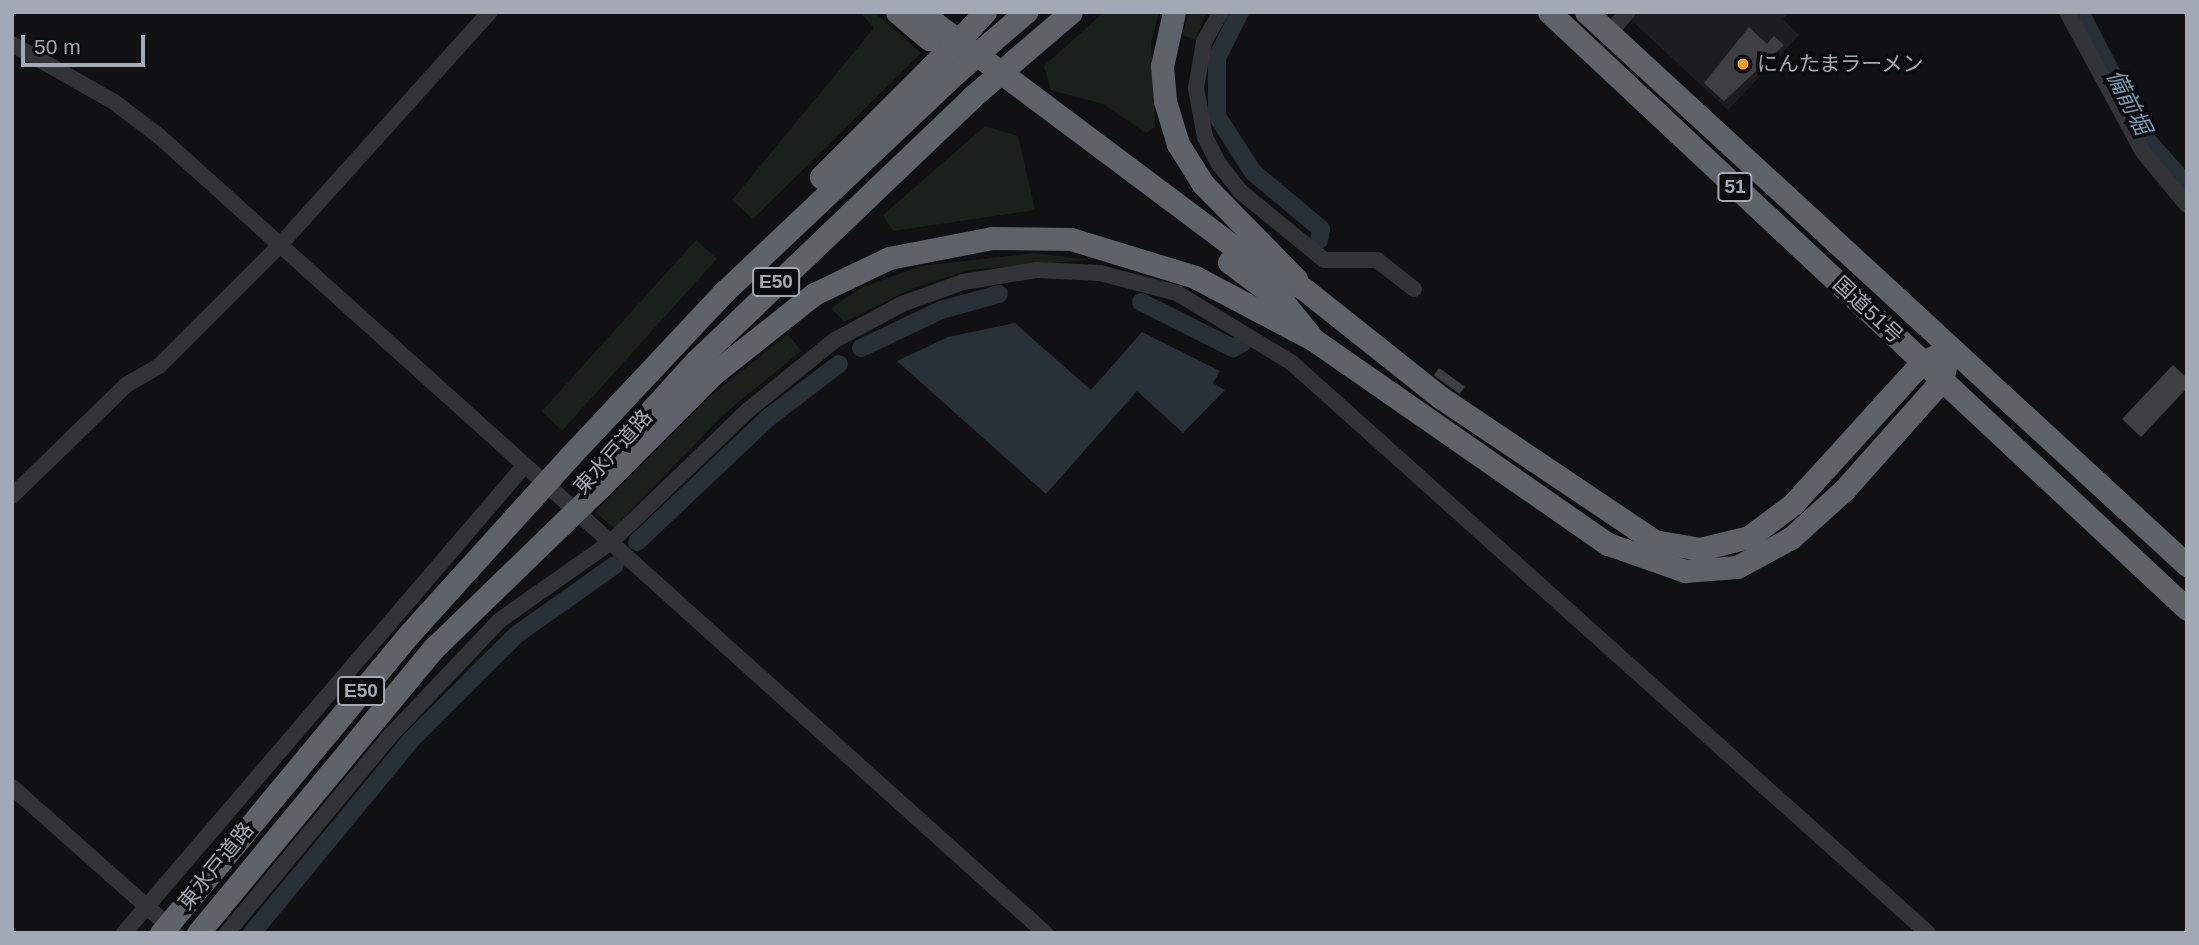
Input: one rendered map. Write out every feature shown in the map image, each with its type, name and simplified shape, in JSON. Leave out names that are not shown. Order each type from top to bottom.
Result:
[{"type":"highway","points":[[897,12],[1284,303],[1314,340]]},
{"type":"highway","points":[[920,12],[1261,267],[1304,289]]},
{"type":"highway","points":[[939,74],[992,41],[1026,12]]},
{"type":"highway","name":"東水戸道路","points":[[198,933],[435,647],[595,482],[696,361],[972,97],[1071,12]]},
{"type":"highway","points":[[1174,12],[1163,85],[1184,156],[1304,289],[1440,397],[1618,522],[1679,547],[1723,546],[1770,524],[1923,362],[1950,349]]},
{"type":"highway","name":"国道51号","points":[[1549,12],[2187,609]]},
{"type":"highway","name":"国道51号","points":[[1586,12],[1950,349],[2185,561]]},
{"type":"highway","points":[[939,74],[978,19]]},
{"type":"highway","name":"東水戸道路","points":[[161,933],[411,632],[676,342],[717,286],[939,74]]},
{"type":"highway","points":[[595,482],[775,321],[848,275],[923,248],[1033,236],[1113,247],[1195,277],[1314,340],[1608,544],[1685,571],[1737,567],[1791,538],[1844,490],[1942,380],[1950,349]]},
{"type":"street","points":[[12,496],[126,385],[159,366],[279,246],[491,12]]},
{"type":"street","points":[[1221,12],[1204,42],[1196,88],[1205,137],[1219,164],[1241,192],[1324,260],[1377,260],[1414,289]]},
{"type":"street","points":[[1608,34],[1628,12]]},
{"type":"street","points":[[2067,12],[2143,152],[2187,205]]},
{"type":"street","points":[[12,44],[114,102],[611,542],[1045,933]]},
{"type":"street","points":[[227,933],[358,772],[500,620],[611,542],[811,358],[902,304],[963,282],[1036,270],[1136,281],[1211,311],[1292,363],[1928,933]]},
{"type":"street","points":[[124,933],[525,466]]},
{"type":"street","points":[[12,787],[176,933]]},
{"type":"shaded area","points":[[860,12],[874,12],[921,53],[753,219],[732,200],[874,28]]},
{"type":"shaded area","points":[[1104,12],[1159,12],[1151,42],[1155,127],[1146,133],[1103,104],[1051,90],[1044,66]]},
{"type":"shaded area","points":[[1189,12],[1206,12],[1196,40],[1182,35]]},
{"type":"shaded area","points":[[1638,12],[1789,12],[1783,19],[1799,35],[1728,110],[1631,20]]},
{"type":"shaded area","points":[[985,126],[1018,136],[1035,210],[893,231],[883,215]]},
{"type":"shaded area","points":[[696,240],[717,259],[562,430],[541,412]]},
{"type":"shaded area","points":[[1035,253],[1089,260],[968,270],[913,288],[844,322],[831,308],[863,287],[921,266]]},
{"type":"shaded area","points":[[1015,323],[1091,390],[1142,332],[1220,371],[1213,383],[1225,390],[1183,433],[1137,391],[1046,494],[897,361],[948,337]]},
{"type":"shaded area","points":[[788,334],[801,351],[723,415],[614,528],[595,512],[709,397]]},
{"type":"building","name":"にんたまラーメン","points":[[1749,27],[1767,44],[1774,36],[1784,45],[1724,101],[1704,83]]},
{"type":"building","points":[[2173,365],[2187,378],[2187,388],[2141,437],[2122,419]]},
{"type":"building","points":[[1439,368],[1465,387],[1460,394],[1434,375]]},
{"type":"waterway","points":[[1240,12],[1217,58],[1217,116],[1253,172],[1321,229],[1319,240]]},
{"type":"waterway","name":"備前堀","points":[[2080,12],[2145,138],[2187,185]]},
{"type":"waterway","points":[[861,348],[941,310],[999,294]]},
{"type":"waterway","points":[[1141,302],[1233,348],[1243,343]]},
{"type":"waterway","points":[[637,542],[768,418],[839,364]]},
{"type":"waterway","points":[[252,933],[411,740],[516,635],[615,565]]},
{"type":"place","name":"にんたまラーメン","points":[[1743,64]]}]
